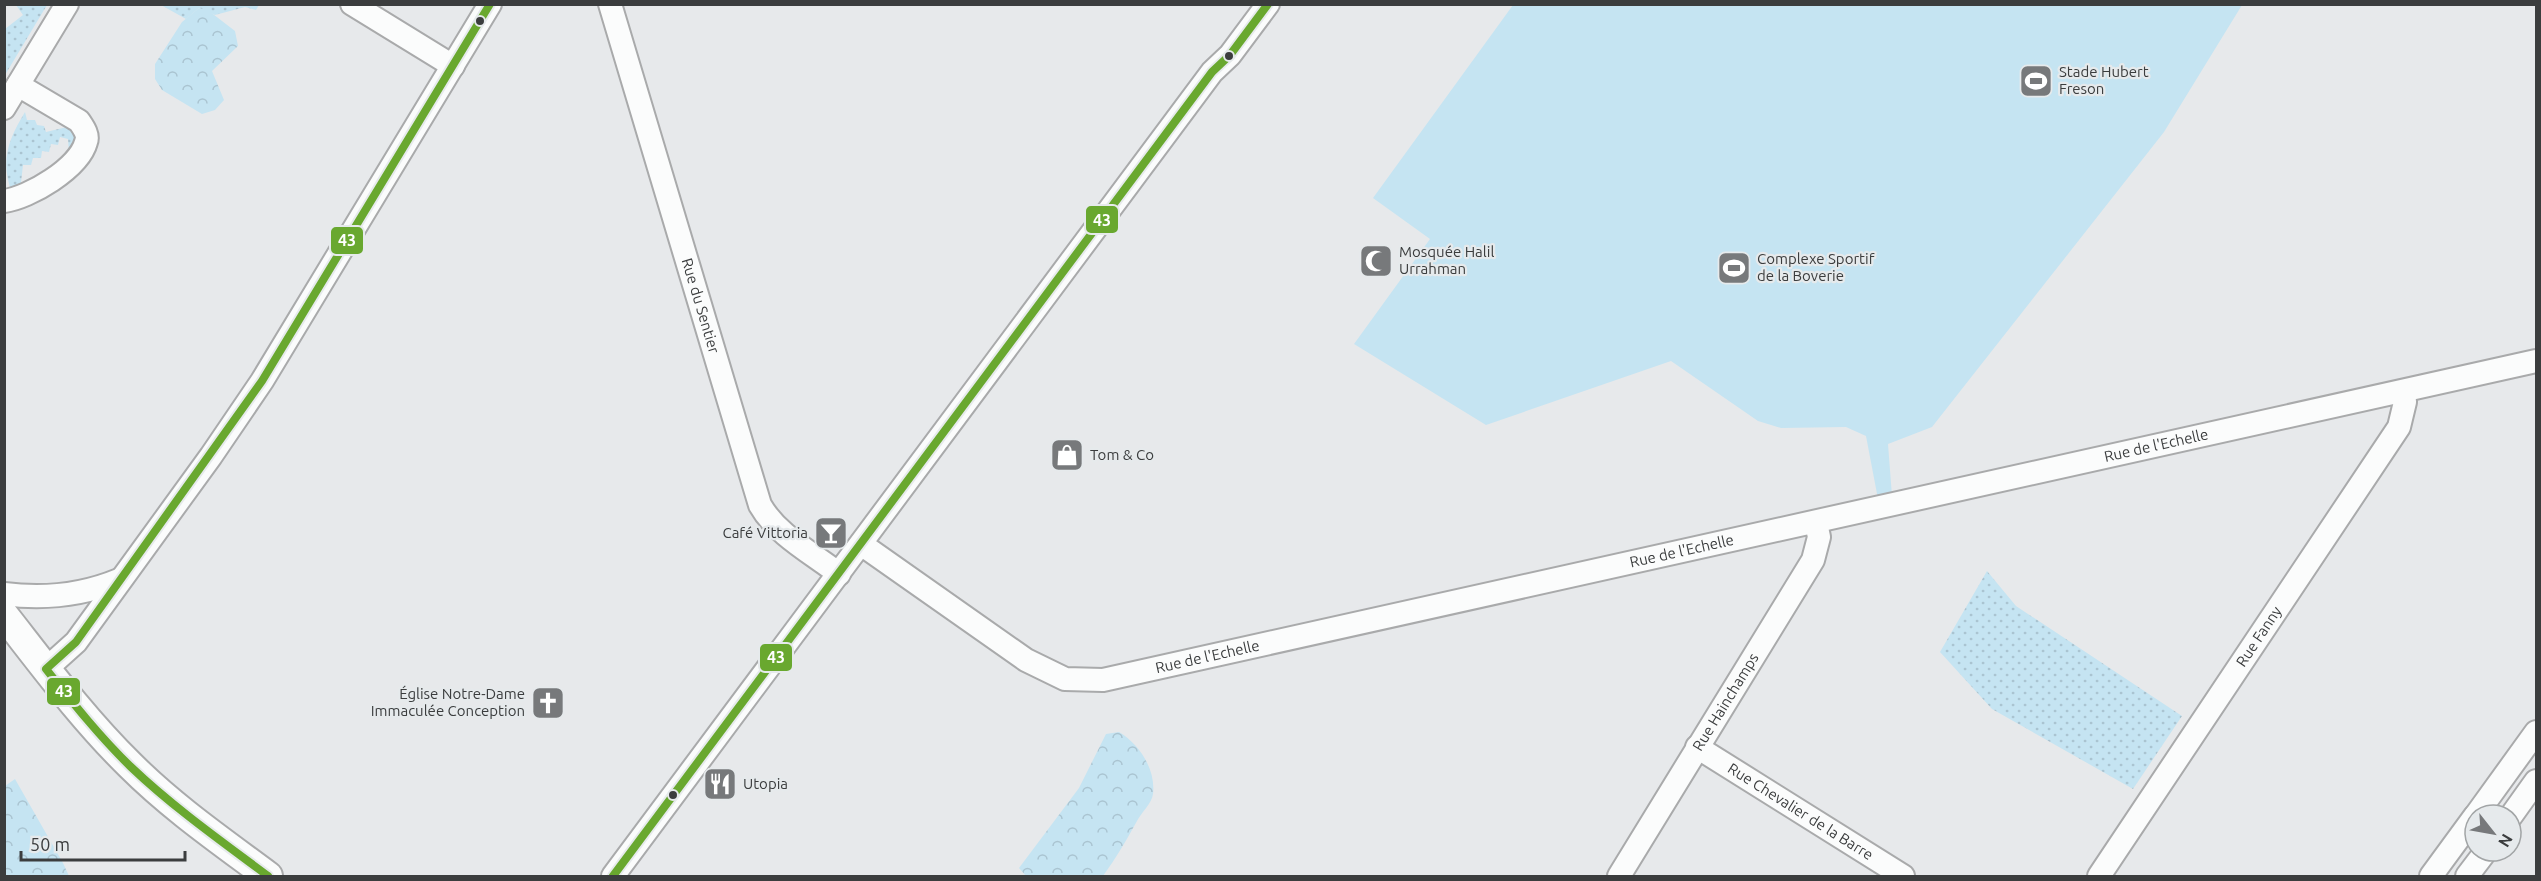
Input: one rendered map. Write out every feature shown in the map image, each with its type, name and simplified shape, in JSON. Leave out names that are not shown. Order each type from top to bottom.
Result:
[{"type":"main road","points":[[4,615],[46,669],[130,766],[172,803],[268,876]]},
{"type":"street","points":[[4,108],[67,4]]},
{"type":"street","points":[[352,4],[453,66]]},
{"type":"street","points":[[46,669],[76,642],[262,381],[490,4]]},
{"type":"street","name":"Rue du Sentier","points":[[610,4],[760,505],[767,517],[784,533],[839,574]]},
{"type":"street","points":[[613,876],[1212,72],[1230,55],[1268,4]]},
{"type":"street","points":[[4,201],[26,194],[53,179],[79,155],[87,142],[86,131],[79,121],[18,85]]},
{"type":"street","name":"Rue de l'Echelle","points":[[861,544],[1026,660],[1065,679],[1083,681],[1114,678],[2536,361]]},
{"type":"street","name":"Rue Fanny","points":[[2099,876],[2399,426],[2404,414],[2404,391]]},
{"type":"street","name":"Rue Hainchamps","points":[[1619,876],[1813,560],[1819,537],[1816,522]]},
{"type":"street","points":[[4,594],[66,595],[88,591],[119,580]]},
{"type":"street","points":[[2485,803],[2536,732]]},
{"type":"street","name":"Rue Chevalier de la Barre","points":[[1698,747],[1904,876]]},
{"type":"street","points":[[2520,803],[2536,781]]},
{"type":"street","points":[[2431,876],[2463,833]]},
{"type":"street","points":[[2467,876],[2477,863]]},
{"type":"green space","points":[[16,5],[47,5],[5,75],[5,29],[23,15]]},
{"type":"green space","points":[[161,5],[259,5],[256,10],[245,7],[215,15],[199,8],[186,19]]},
{"type":"green space","name":"Complexe Sportif de la Boverie","points":[[1513,5],[2242,5],[2164,132],[1932,427],[1888,444],[1892,496],[1878,499],[1866,436],[1846,427],[1781,428],[1758,421],[1671,361],[1486,425],[1354,344],[1430,239],[1373,198]]},
{"type":"green space","points":[[199,8],[209,11],[235,31],[238,46],[212,71],[224,100],[215,110],[202,114],[162,90],[155,79],[155,64],[182,22]]},
{"type":"green space","points":[[25,112],[27,120],[35,120],[37,125],[44,126],[46,132],[67,127],[78,134],[69,152],[68,139],[60,137],[58,145],[51,144],[49,152],[42,151],[41,158],[33,158],[31,165],[23,165],[20,191],[12,193],[6,161],[10,141]]},
{"type":"green space","points":[[1987,571],[2016,606],[2182,716],[2133,789],[1992,709],[1940,652]]},
{"type":"green space","points":[[1119,732],[1133,743],[1145,758],[1152,775],[1153,794],[1117,856],[1103,876],[1026,876],[1019,868],[1079,788],[1106,734]]},
{"type":"green space","points":[[15,779],[69,876],[5,876],[5,786]]},
{"type":"transit line","name":"43","points":[[268,876],[180,810],[147,782],[98,732],[46,669],[76,642],[262,381],[490,4]]},
{"type":"transit line","name":"43","points":[[613,876],[1212,72],[1230,55],[1268,4]]},
{"type":"place","name":"Stade Hubert Freson","points":[[2036,81]]},
{"type":"place","name":"Mosquée Halil Urrahman","points":[[1376,261]]},
{"type":"place","name":"Complexe Sportif de la Boverie","points":[[1734,268]]},
{"type":"place","name":"Tom & Co","points":[[1067,455]]},
{"type":"place","name":"Café Vittoria","points":[[831,533]]},
{"type":"place","name":"Église Notre-Dame Immaculée Conception","points":[[548,703]]},
{"type":"place","name":"Utopia","points":[[720,784]]}]
